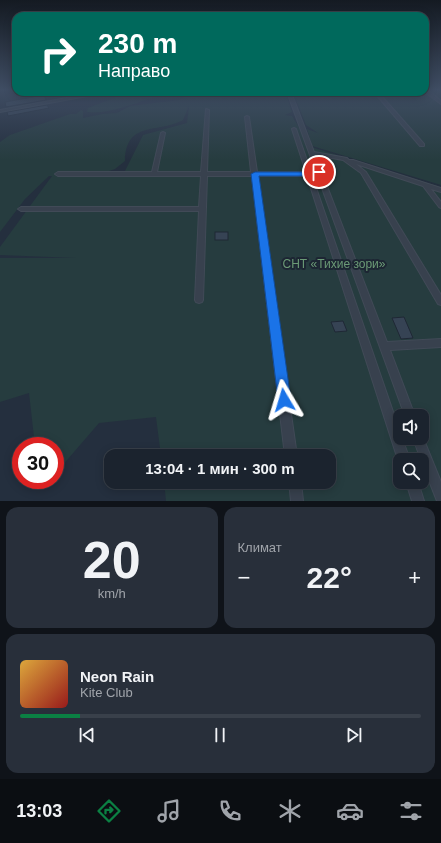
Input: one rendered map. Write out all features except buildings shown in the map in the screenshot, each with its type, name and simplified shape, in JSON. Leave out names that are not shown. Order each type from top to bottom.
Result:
[{"type":"street","points":[[199,300],[207,113]]},
{"type":"street","points":[[297,113],[407,409]]},
{"type":"street","points":[[395,113],[422,145]]},
{"type":"street","points":[[247,117],[290,449]]},
{"type":"street","points":[[294,129],[402,453]]},
{"type":"street","points":[[154,174],[163,133]]},
{"type":"street","points":[[313,154],[321,154],[345,159],[441,190]]},
{"type":"street","points":[[345,159],[363,172],[441,302]]},
{"type":"street","points":[[58,174],[310,174],[319,172]]},
{"type":"street","points":[[425,185],[441,206]]},
{"type":"street","points":[[21,209],[202,209]]},
{"type":"street","points":[[383,346],[441,343]]},
{"type":"street","points":[[421,445],[441,497]]},
{"type":"street","points":[[296,489],[297,501]]},
{"type":"street","points":[[414,489],[418,501]]},
{"type":"green space","name":"СНТ «Тихие зори»","points":[[83,113],[83,118],[111,113],[186,113],[183,120],[173,124],[145,130],[137,134],[131,139],[127,148],[125,161],[115,169],[109,171],[125,171],[143,135],[187,123],[188,113],[289,113],[285,115],[292,116],[311,147],[441,187],[441,501],[166,501],[165,489],[336,489],[336,449],[160,449],[156,417],[99,423],[64,464],[64,437],[34,437],[29,393],[0,402],[0,258],[76,258],[0,255],[0,247],[52,176],[49,176],[25,199],[0,232],[0,142],[10,135],[70,114]]},
{"type":"green space","points":[[301,113],[441,113],[441,185],[312,146],[307,129],[318,133],[306,125]]},
{"type":"route","points":[[284,400],[255,174],[310,174],[319,172]]}]
